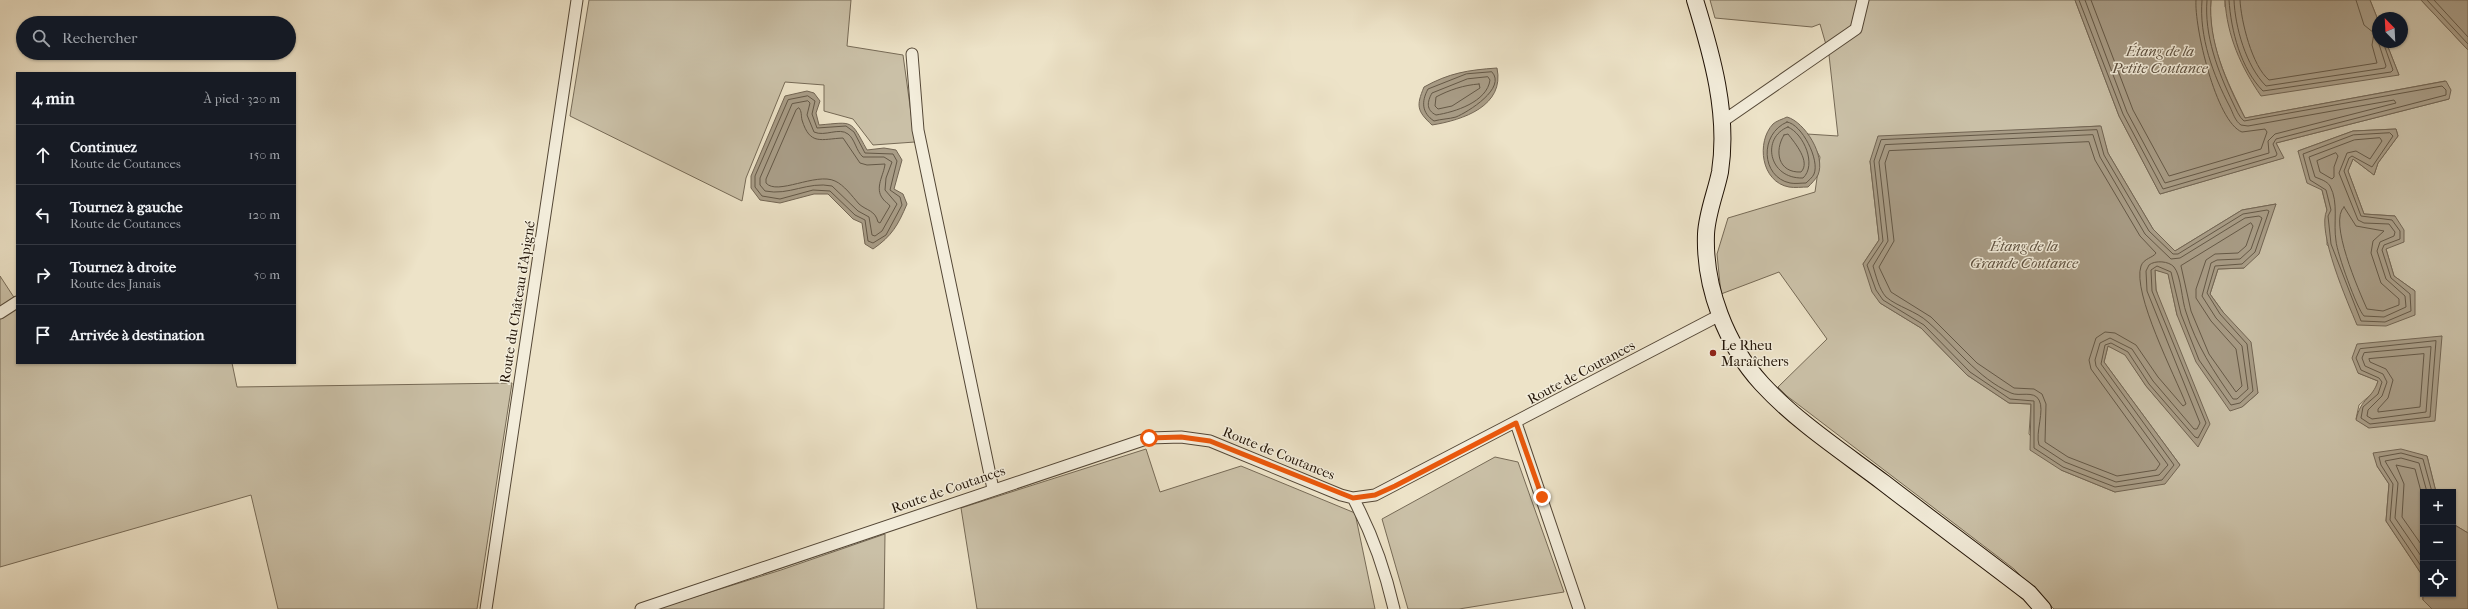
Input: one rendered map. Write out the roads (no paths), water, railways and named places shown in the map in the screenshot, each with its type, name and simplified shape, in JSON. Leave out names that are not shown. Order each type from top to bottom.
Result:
[{"type":"street","name":"Route du Château d'Apigné","points":[[486,609],[577,0]]},
{"type":"street","points":[[1695,0],[1713,65],[1723,120],[1720,171],[1706,233],[1710,282],[1720,315],[1737,351],[1762,384],[1801,420],[2029,593],[2043,609]]},
{"type":"street","points":[[1723,120],[1856,29],[1862,0]]},
{"type":"street","points":[[912,54],[918,130],[993,489]]},
{"type":"street","points":[[0,313],[16,303]]},
{"type":"street","name":"Route de Coutances","points":[[641,609],[993,489],[1149,438],[1181,437],[1210,441],[1353,498],[1375,495],[1516,423],[1720,315]]},
{"type":"street","points":[[1516,423],[1579,609]]},
{"type":"street","points":[[1353,498],[1366,522],[1378,551],[1394,609]]},
{"type":"water","name":"Étang de la Petite Coutance","points":[[2075,0],[2211,0],[2212,31],[2215,46],[2225,76],[2245,118],[2446,81],[2451,90],[2449,99],[2276,143],[2284,158],[2160,194],[2119,116]]},
{"type":"water","points":[[2225,0],[2370,0],[2375,12],[2372,12],[2372,48],[2388,48],[2399,75],[2261,96],[2247,74],[2236,51],[2226,13]]},
{"type":"water","points":[[2421,0],[2468,0],[2468,50]]},
{"type":"water","points":[[1497,68],[1498,81],[1495,92],[1479,109],[1468,115],[1444,123],[1432,125],[1423,116],[1419,108],[1419,104],[1424,87],[1450,75]]},
{"type":"water","points":[[807,91],[814,93],[820,101],[816,113],[819,125],[845,123],[850,125],[854,128],[867,150],[884,148],[896,150],[902,160],[894,189],[903,194],[907,204],[894,230],[873,249],[865,244],[862,223],[853,219],[828,194],[814,194],[780,203],[760,200],[751,188],[751,176],[785,96]]},
{"type":"water","points":[[1787,117],[1794,120],[1807,133],[1819,159],[1820,167],[1818,175],[1808,187],[1789,187],[1780,184],[1772,178],[1767,170],[1764,160],[1764,141],[1768,132],[1774,123]]},
{"type":"water","name":"Étang de la Grande Coutance","points":[[2101,126],[2108,153],[2153,229],[2175,251],[2242,210],[2276,204],[2259,254],[2244,268],[2218,269],[2210,294],[2223,312],[2251,342],[2258,393],[2242,407],[2230,411],[2196,362],[2177,315],[2168,274],[2155,270],[2156,290],[2210,424],[2198,447],[2146,386],[2125,355],[2108,346],[2104,362],[2180,465],[2165,484],[2115,492],[2061,470],[2030,450],[2031,404],[2009,403],[1967,375],[1921,328],[1880,303],[1872,292],[1863,264],[1879,240],[1870,161],[1878,136]]},
{"type":"water","points":[[2396,129],[2398,136],[2378,163],[2374,175],[2353,159],[2348,171],[2364,214],[2395,216],[2404,230],[2404,242],[2386,249],[2394,276],[2415,291],[2415,315],[2386,326],[2357,325],[2334,267],[2329,250],[2325,220],[2327,210],[2322,190],[2307,183],[2298,151],[2353,131]]},
{"type":"water","points":[[2442,336],[2435,421],[2369,428],[2356,420],[2358,412],[2373,392],[2378,381],[2358,373],[2352,358],[2357,344]]},
{"type":"water","points":[[2401,449],[2427,456],[2435,489],[2420,489],[2420,572],[2386,521],[2389,484],[2377,466],[2373,453]]},
{"type":"water","points":[[2456,526],[2468,533],[2468,609],[2432,609],[2423,600],[2423,597],[2456,597]]},
{"type":"place","name":"Le Rheu Maraîchers","points":[[1713,353]]}]
